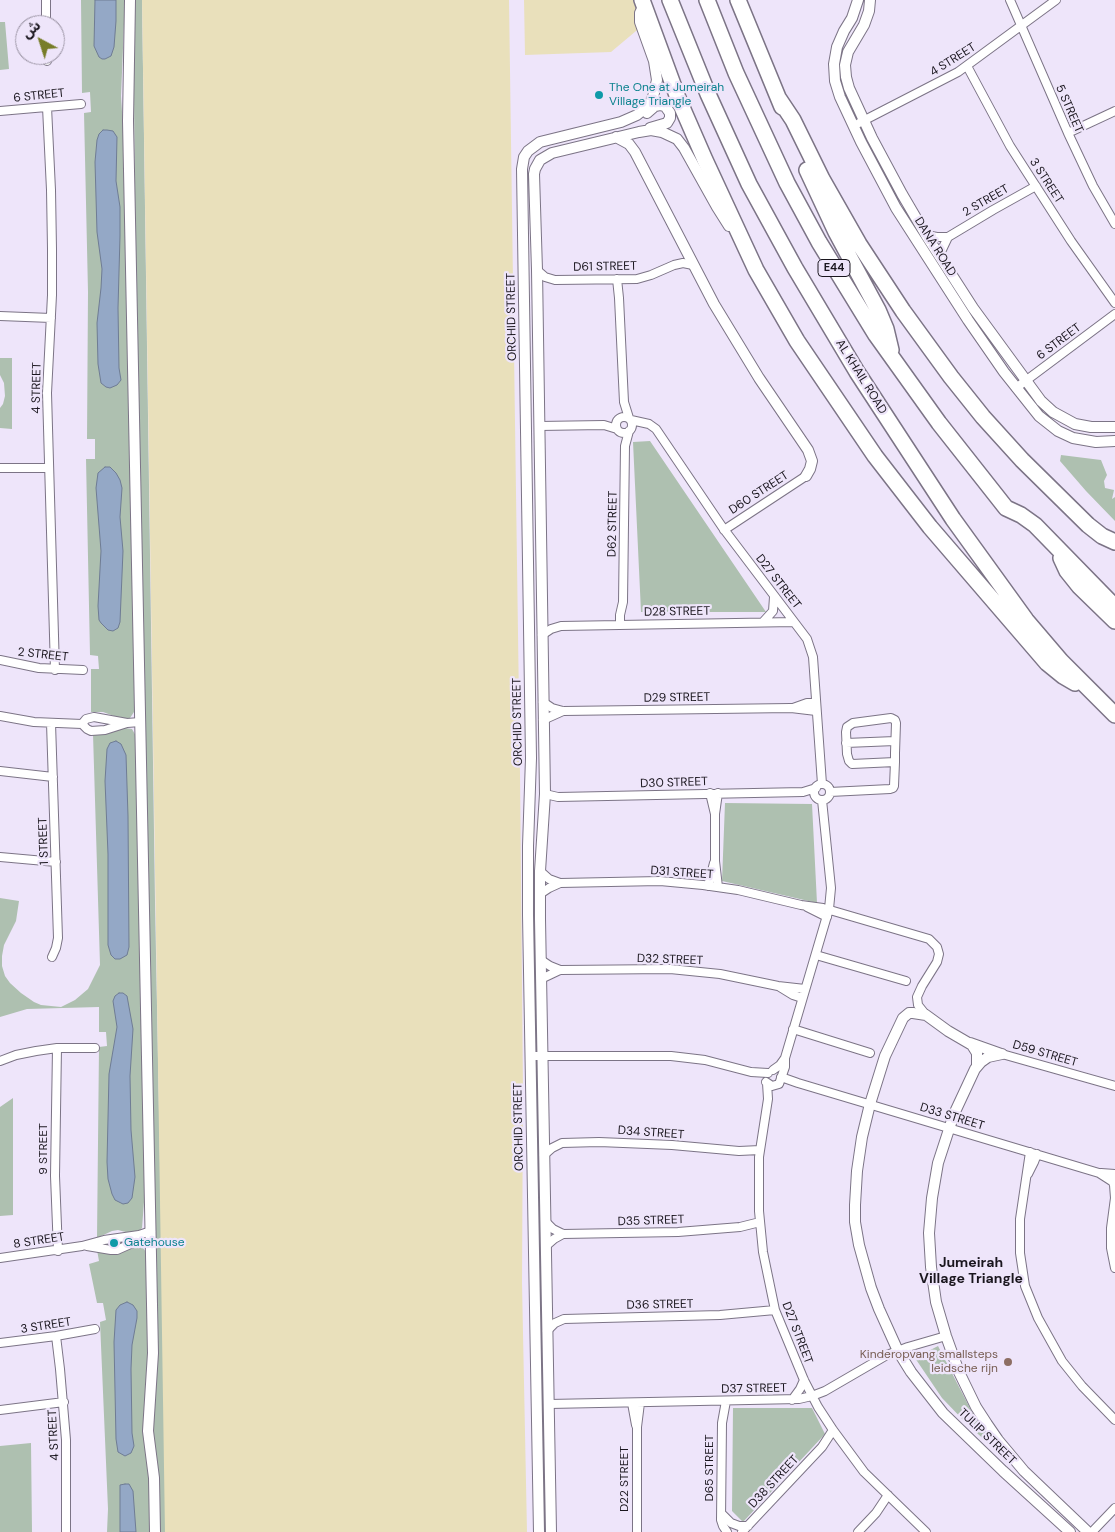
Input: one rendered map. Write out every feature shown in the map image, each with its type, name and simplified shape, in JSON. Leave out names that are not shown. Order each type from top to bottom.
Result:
[{"type":"highway","name":"AL KHAIL ROAD","points":[[670,0],[711,102],[749,184],[826,320],[884,413],[975,550],[1037,634],[1115,715]]},
{"type":"highway","name":"E44","points":[[707,0],[743,89],[798,205],[837,273],[893,359],[961,452],[1006,508],[1029,520],[1056,545]]},
{"type":"highway","points":[[738,0],[793,138],[822,203],[878,310],[886,329],[893,359]]},
{"type":"highway","points":[[643,2],[666,66],[692,129],[745,246],[768,293],[797,341],[849,419],[902,491],[958,561],[1047,663],[1071,682],[1090,690]]},
{"type":"highway","points":[[779,99],[793,120],[822,179],[859,244],[904,312],[951,377],[984,418],[1022,460],[1088,525],[1102,536],[1115,542]]},
{"type":"highway","points":[[1056,545],[1115,607]]},
{"type":"highway","points":[[1056,545],[1062,563],[1073,579],[1115,621]]},
{"type":"street","points":[[46,0],[46,15]]},
{"type":"street","points":[[130,0],[128,121],[153,1353],[148,1426],[154,1491],[155,1532]]},
{"type":"street","name":"DANA ROAD","points":[[858,0],[852,18],[837,47],[834,64],[837,89],[872,164],[905,222],[968,320],[1016,388],[1039,416],[1058,431],[1072,438],[1104,442],[1115,440]]},
{"type":"street","name":"DANA ROAD","points":[[870,0],[867,18],[851,46],[845,64],[847,82],[886,166],[939,256],[988,330],[1041,401],[1060,417],[1083,426],[1115,427]]},
{"type":"street","name":"5 STREET","points":[[1010,0],[1020,27],[1068,133],[1093,186],[1115,224]]},
{"type":"street","name":"4 STREET","points":[[853,126],[944,80],[967,66],[1056,0]]},
{"type":"street","name":"ORCHID STREET","points":[[539,1532],[530,1056],[528,880],[531,758],[522,169],[524,157],[533,146],[540,142],[621,122],[644,110],[654,97],[656,70],[640,22],[643,2]]},
{"type":"street","name":"3 STREET","points":[[967,66],[1010,146],[1071,241],[1115,303]]},
{"type":"street","name":"6 STREET","points":[[0,112],[81,104]]},
{"type":"street","points":[[621,122],[631,122],[640,118],[657,105],[663,105],[667,108],[670,116],[666,123],[640,132]]},
{"type":"street","name":"4 STREET","points":[[48,107],[52,202],[51,318],[47,393],[55,670]]},
{"type":"street","points":[[1068,133],[1115,111]]},
{"type":"street","name":"ORCHID STREET","points":[[551,1532],[540,894],[545,794],[534,174],[537,164],[548,154],[640,132],[651,130],[662,132],[672,136],[688,152],[717,207],[745,246]]},
{"type":"street","points":[[616,137],[625,141],[635,152],[693,265],[736,341],[808,450],[812,461],[806,476]]},
{"type":"street","name":"2 STREET","points":[[948,237],[1036,186]]},
{"type":"street","points":[[926,235],[948,237],[939,256]]},
{"type":"street","points":[[674,264],[684,248]]},
{"type":"street","name":"D61 STREET","points":[[537,270],[545,277],[555,280],[620,279],[644,278],[674,264],[693,265]]},
{"type":"street","points":[[618,425],[624,402],[620,279]]},
{"type":"street","name":"6 STREET","points":[[1016,388],[1115,314]]},
{"type":"street","points":[[0,316],[51,318]]},
{"type":"street","points":[[526,388],[532,398],[533,419],[539,426],[618,425]]},
{"type":"street","points":[[624,402],[632,424],[630,430]]},
{"type":"street","points":[[618,425],[624,416],[630,419]]},
{"type":"street","name":"D27 STREET","points":[[630,419],[649,424],[656,429],[724,530],[808,639],[813,658],[819,786]]},
{"type":"street","points":[[618,425],[624,433],[645,424]]},
{"type":"street","name":"D62 STREET","points":[[618,425],[625,446]]},
{"type":"street","name":"D62 STREET","points":[[623,625],[620,615],[623,602],[625,446],[630,430]]},
{"type":"street","points":[[0,468],[49,468]]},
{"type":"street","name":"D60 STREET","points":[[724,530],[806,476]]},
{"type":"street","points":[[763,622],[773,611],[774,597]]},
{"type":"street","name":"D28 STREET","points":[[542,616],[561,626]]},
{"type":"street","name":"D28 STREET","points":[[542,635],[551,629],[561,626],[794,622]]},
{"type":"street","name":"2 STREET","points":[[0,660],[19,665],[55,670],[83,670]]},
{"type":"street","name":"D29 STREET","points":[[543,702],[552,708],[563,711],[816,707]]},
{"type":"street","name":"D29 STREET","points":[[543,720],[563,711]]},
{"type":"street","points":[[0,716],[51,723],[82,724],[89,730],[105,730],[127,723],[140,722]]},
{"type":"street","points":[[82,724],[88,718],[103,718],[127,723]]},
{"type":"street","points":[[103,718],[106,724],[105,730]]},
{"type":"street","points":[[830,792],[893,788],[895,762],[895,720],[891,718],[850,724],[847,727],[846,743],[848,758],[852,764],[895,762]]},
{"type":"street","name":"1 STREET","points":[[51,723],[58,938],[52,958]]},
{"type":"street","points":[[846,743],[895,741]]},
{"type":"street","points":[[531,758],[537,765],[538,786],[545,794]]},
{"type":"street","points":[[0,771],[54,777]]},
{"type":"street","points":[[819,786],[828,786],[830,792],[828,798],[819,798],[814,792],[819,786]]},
{"type":"street","name":"D30 STREET","points":[[545,794],[558,797],[803,792],[819,786]]},
{"type":"street","name":"D30 STREET","points":[[803,792],[819,798]]},
{"type":"street","points":[[714,793],[715,861],[718,887]]},
{"type":"street","name":"D27 STREET","points":[[768,1099],[780,1080],[785,1067],[785,1058],[793,1029],[828,913],[831,888],[819,798]]},
{"type":"street","points":[[0,857],[56,862]]},
{"type":"street","points":[[708,886],[715,861]]},
{"type":"street","points":[[540,871],[549,879],[560,883]]},
{"type":"street","name":"D31 STREET","points":[[540,894],[560,883],[660,881],[718,887],[801,904],[828,913],[929,939],[939,950],[938,958],[917,998],[918,1005],[926,1015]]},
{"type":"street","points":[[816,955],[906,981]]},
{"type":"street","name":"D32 STREET","points":[[541,960],[560,970],[687,970],[805,989]]},
{"type":"street","name":"D32 STREET","points":[[541,979],[560,970]]},
{"type":"street","name":"D32 STREET","points":[[778,986],[802,998]]},
{"type":"street","name":"TULIP STREET","points":[[926,1015],[913,1013],[903,1018],[885,1056],[862,1137],[857,1171],[855,1222],[871,1288],[898,1351],[916,1379],[943,1413],[1070,1532]]},
{"type":"street","name":"D59 STREET","points":[[926,1015],[968,1043],[1115,1086]]},
{"type":"street","points":[[793,1029],[870,1053]]},
{"type":"street","points":[[968,1043],[975,1048],[977,1065]]},
{"type":"street","points":[[0,1061],[30,1052],[57,1048],[95,1048]]},
{"type":"street","name":"9 STREET","points":[[57,1048],[55,1176],[58,1251]]},
{"type":"street","points":[[977,1065],[988,1057],[1002,1054]]},
{"type":"street","points":[[530,1056],[671,1056],[705,1060],[752,1072],[777,1071],[780,1080],[772,1086],[752,1072]]},
{"type":"street","name":"D27 STREET","points":[[770,1071],[780,1065],[785,1058]]},
{"type":"street","name":"TULIP STREET","points":[[977,1065],[948,1127],[934,1180],[929,1232],[933,1285],[938,1310],[959,1372],[987,1424],[1024,1471],[1088,1532]]},
{"type":"street","points":[[767,1083],[765,1078],[770,1071]]},
{"type":"street","name":"D33 STREET","points":[[780,1080],[798,1083],[1099,1173],[1114,1182]]},
{"type":"street","name":"D27 STREET","points":[[767,1083],[768,1099],[760,1154],[760,1226],[766,1271],[774,1306],[804,1380],[835,1434],[864,1472],[926,1532]]},
{"type":"street","points":[[544,1130],[552,1138],[562,1143]]},
{"type":"street","name":"D34 STREET","points":[[562,1143],[635,1142],[760,1154]]},
{"type":"street","points":[[544,1155],[562,1143]]},
{"type":"street","points":[[1033,1153],[1022,1202],[1019,1236],[1024,1286],[1038,1318],[1062,1361],[1082,1386],[1115,1420]]},
{"type":"street","points":[[1114,1182],[1115,1198],[1111,1233],[1115,1268]]},
{"type":"street","points":[[546,1222],[564,1234]]},
{"type":"street","name":"D35 STREET","points":[[564,1234],[678,1232],[760,1226]]},
{"type":"street","points":[[122,1237],[151,1231]]},
{"type":"street","points":[[105,1249],[104,1240],[110,1233],[119,1234],[122,1237],[125,1243],[124,1247]]},
{"type":"street","points":[[546,1246],[564,1234]]},
{"type":"street","name":"8 STREET","points":[[0,1258],[58,1251],[104,1240]]},
{"type":"street","name":"8 STREET","points":[[82,1246],[114,1250],[135,1242],[151,1245]]},
{"type":"street","name":"D36 STREET","points":[[564,1319],[720,1315],[755,1311],[774,1306]]},
{"type":"street","points":[[547,1307],[564,1319]]},
{"type":"street","points":[[547,1331],[564,1319]]},
{"type":"street","name":"3 STREET","points":[[0,1343],[95,1329]]},
{"type":"street","name":"4 STREET","points":[[56,1336],[64,1402],[67,1465],[66,1532]]},
{"type":"street","name":"D37 STREET","points":[[549,1404],[792,1400],[825,1391],[877,1360],[898,1351],[946,1336]]},
{"type":"street","points":[[536,1373],[541,1379],[544,1400],[549,1404]]},
{"type":"street","points":[[792,1400],[804,1380]]},
{"type":"street","name":"D65 STREET","points":[[721,1401],[722,1523],[727,1532]]},
{"type":"street","points":[[0,1410],[64,1402]]},
{"type":"street","name":"D22 STREET","points":[[636,1403],[637,1532]]},
{"type":"street","name":"D38 STREET","points":[[745,1529],[835,1434]]},
{"type":"street","points":[[858,1532],[891,1498]]},
{"type":"street","points":[[1092,1532],[1115,1508]]},
{"type":"street","name":"D65 STREET","points":[[722,1514],[734,1525],[745,1529]]},
{"type":"green space","points":[[81,0],[125,0],[121,96],[125,158],[136,709],[130,718],[125,720],[103,712],[91,712],[91,669],[99,669],[98,656],[90,655],[86,459],[95,459],[95,439],[87,439],[88,292],[84,113],[91,112],[90,92],[82,93]]},
{"type":"green space","points":[[133,0],[142,0],[155,901],[167,1532],[155,1532],[140,722]]},
{"type":"green space","points":[[0,22],[5,22],[9,69],[0,70]]},
{"type":"green space","points":[[0,358],[12,358],[12,429],[0,428],[0,408],[5,396],[4,383],[0,375]]},
{"type":"green space","points":[[650,441],[766,612],[641,612],[633,442]]},
{"type":"green space","points":[[1061,455],[1101,460],[1107,475],[1104,481],[1105,488],[1114,490],[1112,499],[1115,497],[1115,521],[1060,461]]},
{"type":"green space","points":[[125,728],[132,729],[136,736],[146,1176],[142,1228],[133,1234],[118,1230],[97,1238],[99,1047],[107,1046],[106,1032],[99,1032],[99,1007],[27,1009],[0,1017],[0,898],[19,901],[16,921],[4,945],[2,956],[2,966],[5,976],[10,983],[21,993],[41,1005],[61,1007],[75,1000],[88,989],[100,965],[93,734]]},
{"type":"green space","points":[[725,803],[812,804],[817,903],[722,881]]},
{"type":"green space","points":[[13,1098],[13,1215],[0,1216],[0,1107]]},
{"type":"green space","points":[[138,1245],[146,1252],[149,1354],[144,1427],[150,1481],[151,1532],[107,1532],[108,1509],[100,1322],[106,1320],[103,1303],[97,1303],[89,1264],[99,1261],[97,1250],[112,1253]]},
{"type":"green space","points":[[938,1346],[974,1416],[1011,1464],[967,1424],[942,1398],[915,1358]]},
{"type":"green space","points":[[733,1408],[812,1408],[825,1434],[743,1522],[732,1511]]},
{"type":"green space","points":[[31,1443],[32,1532],[0,1532],[0,1446]]},
{"type":"sand","points":[[142,0],[509,0],[520,774],[523,1091],[522,1283],[527,1532],[165,1532]]},
{"type":"sand","points":[[524,0],[633,0],[642,26],[611,52],[525,55]]},
{"type":"water","points":[[95,0],[116,0],[114,47],[111,56],[105,59],[99,57],[94,46]]},
{"type":"water","points":[[103,130],[113,131],[117,137],[116,181],[120,207],[118,308],[121,380],[117,385],[110,388],[101,383],[98,364],[97,323],[102,269],[97,232],[95,162],[97,140]]},
{"type":"water","points":[[105,467],[110,467],[116,473],[122,488],[120,517],[123,551],[120,622],[118,628],[113,631],[108,630],[99,620],[98,606],[101,551],[96,488],[98,473]]},
{"type":"water","points":[[116,741],[121,744],[126,755],[128,816],[129,947],[127,955],[120,959],[115,959],[111,955],[108,945],[108,854],[105,781],[107,749],[110,743]]},
{"type":"water","points":[[119,993],[127,996],[133,1029],[130,1076],[131,1130],[135,1177],[132,1198],[128,1203],[123,1204],[115,1200],[112,1194],[108,1179],[107,1162],[109,1074],[117,1027],[113,1001]]},
{"type":"water","points":[[127,1302],[133,1305],[137,1311],[137,1318],[132,1345],[131,1369],[134,1446],[131,1453],[125,1456],[118,1452],[116,1439],[114,1342],[116,1310],[120,1305]]},
{"type":"water","points":[[129,1484],[133,1491],[136,1532],[120,1532],[120,1485]]},
{"type":"place","name":"The One at Jumeirah Village Triangle","points":[[599,95]]},
{"type":"place","name":"Gatehouse","points":[[114,1243]]},
{"type":"place","name":"Kinderopvang smallsteps leidsche rijn","points":[[1008,1362]]},
{"type":"district","name":"Jumeirah Village Triangle","points":[[971,1272]]}]
